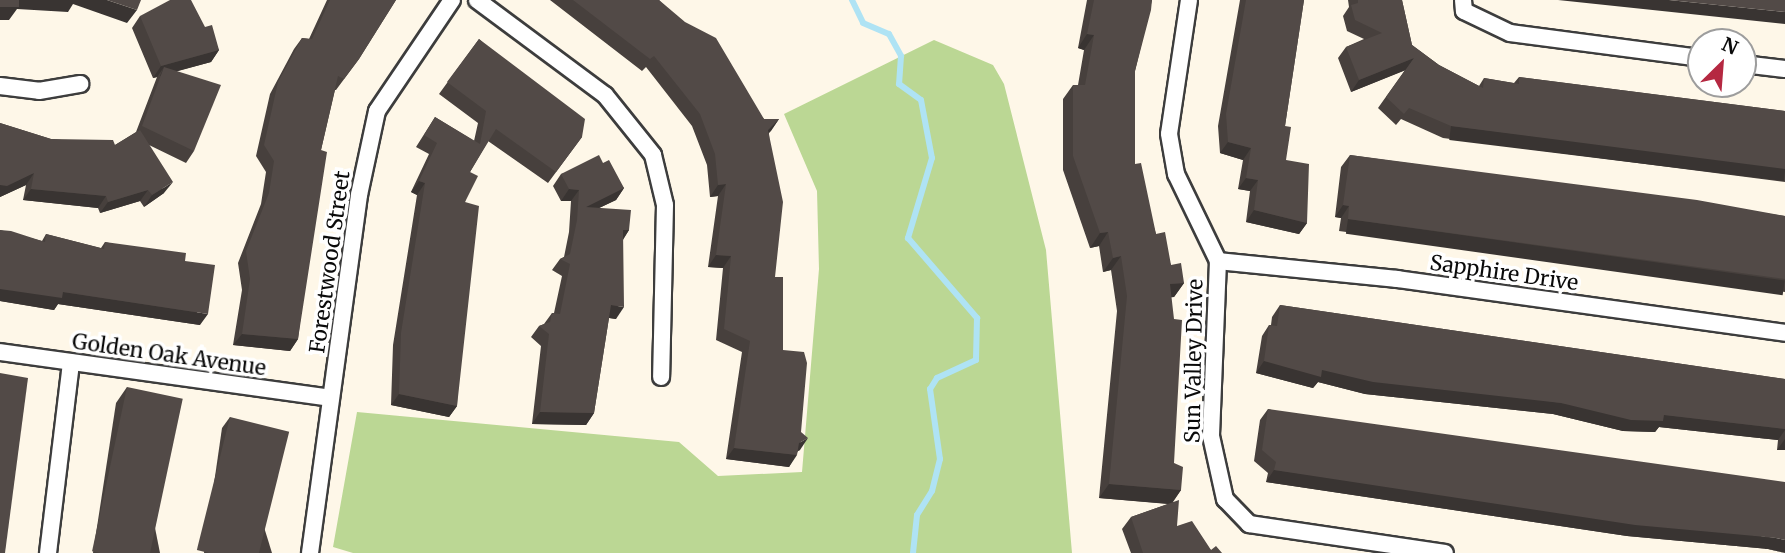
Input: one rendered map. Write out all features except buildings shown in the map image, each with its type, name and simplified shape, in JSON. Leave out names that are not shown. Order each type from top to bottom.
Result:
[{"type":"street","name":"Forestwood Street","points":[[310,553],[331,398],[377,111],[452,0]]},
{"type":"street","points":[[477,0],[605,95],[653,155],[665,205],[661,377]]},
{"type":"street","name":"Sun Valley Drive","points":[[1189,0],[1169,134],[1176,174],[1217,261],[1211,436],[1216,477],[1229,508],[1264,527],[1445,553]]},
{"type":"street","points":[[1463,0],[1464,10],[1510,33],[1687,56]]},
{"type":"street","points":[[1757,66],[1785,69]]},
{"type":"street","points":[[0,86],[39,92],[80,84]]},
{"type":"street","name":"Sapphire Drive","points":[[1217,261],[1396,279],[1785,333]]},
{"type":"street","name":"Golden Oak Avenue","points":[[0,352],[331,398]]},
{"type":"street","points":[[48,553],[71,362]]},
{"type":"green space","points":[[934,40],[993,65],[1004,84],[1046,250],[1072,553],[353,553],[333,547],[357,412],[679,442],[718,476],[802,472],[819,269],[817,191],[784,114]]},
{"type":"waterway","points":[[852,0],[863,23],[889,34],[901,56],[899,84],[921,100],[932,158],[908,238],[977,318],[976,360],[937,378],[930,389],[940,459],[932,491],[917,515],[913,553]]}]
